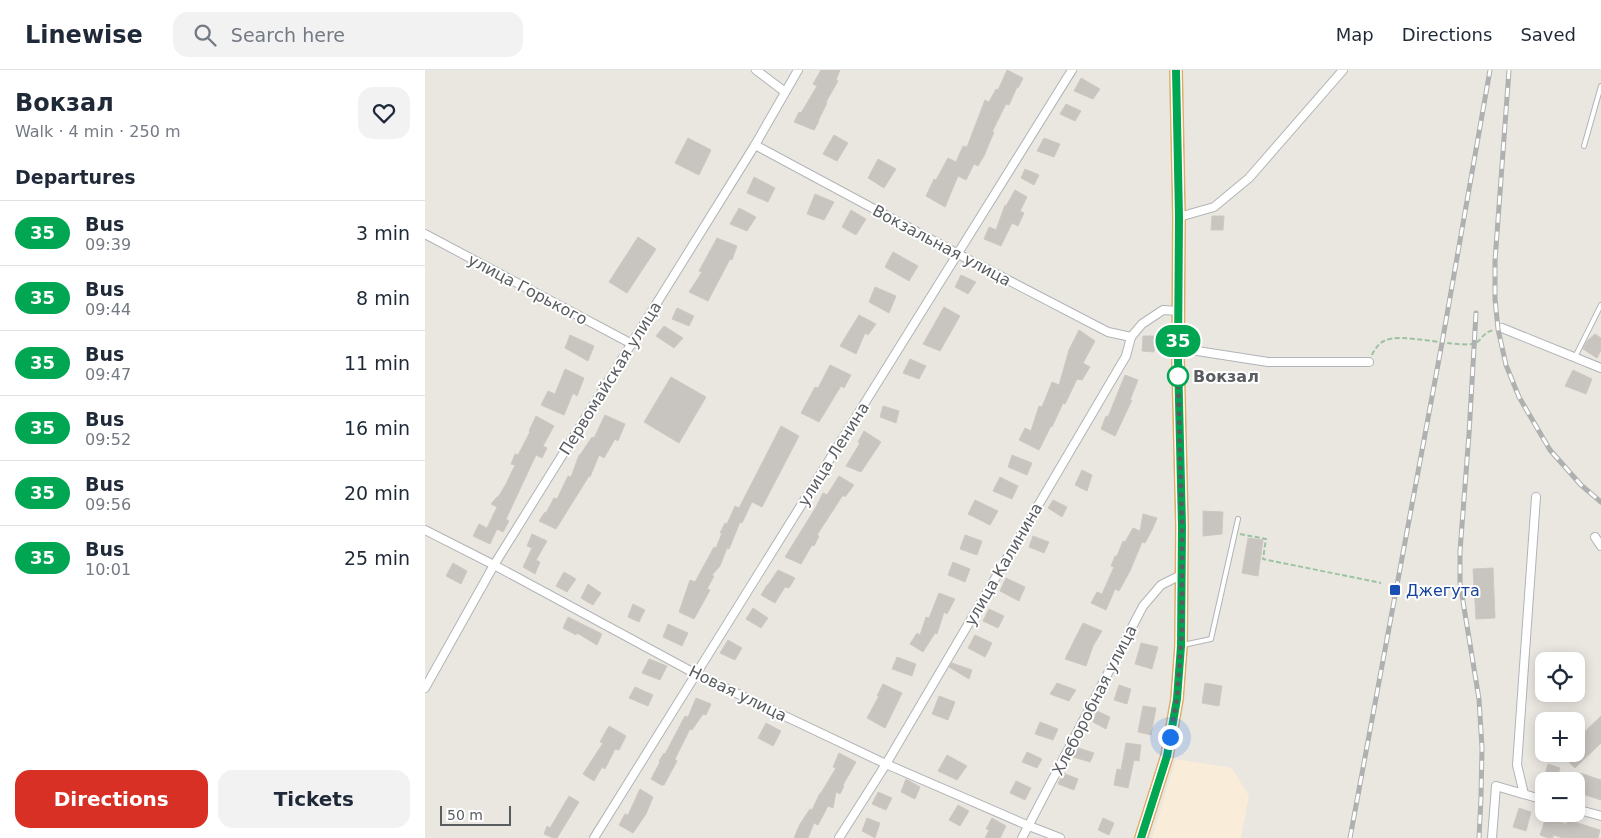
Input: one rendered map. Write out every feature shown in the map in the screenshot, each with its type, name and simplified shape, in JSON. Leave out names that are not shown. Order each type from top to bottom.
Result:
[{"type":"main road","points":[[1141,838],[1167,756],[1177,699],[1181,646],[1182,526],[1178,348],[1179,217],[1176,70]]},
{"type":"street","points":[[756,70],[785,92]]},
{"type":"street","name":"Первомайская улица","points":[[425,688],[495,564],[755,145],[798,70]]},
{"type":"street","name":"улица Ленина","points":[[594,838],[1072,70]]},
{"type":"street","points":[[1179,217],[1214,207],[1249,178],[1343,70]]},
{"type":"street","name":"Вокзальная улица","points":[[755,145],[1108,332],[1131,337]]},
{"type":"street","name":"улица Горького","points":[[425,234],[632,344]]},
{"type":"street","name":"улица Калинина","points":[[839,838],[886,764],[1125,356],[1131,337],[1142,324],[1163,310],[1179,311]]},
{"type":"street","points":[[1502,328],[1601,368]]},
{"type":"street","points":[[1178,348],[1268,362],[1369,362]]},
{"type":"street","points":[[1523,794],[1517,765],[1536,498]]},
{"type":"street","name":"Новая улица","points":[[425,530],[495,564],[696,674],[886,764],[1060,838]]},
{"type":"street","points":[[1595,537],[1601,546]]},
{"type":"street","name":"Хлеборобная улица","points":[[1022,838],[1143,606],[1161,585],[1181,575]]},
{"type":"street","points":[[1492,838],[1495,786],[1535,797]]},
{"type":"street","points":[[1585,812],[1601,816]]},
{"type":"lane","points":[[1584,146],[1601,86]]},
{"type":"lane","points":[[1575,357],[1601,306]]},
{"type":"lane","points":[[1181,646],[1190,642],[1211,639],[1239,519]]},
{"type":"path","points":[[1369,362],[1374,349],[1384,340],[1399,338],[1474,344],[1482,339],[1487,332],[1502,328]]},
{"type":"path","points":[[1235,533],[1266,539],[1263,559],[1381,583]]},
{"type":"shaded area","points":[[1176,759],[1232,768],[1249,796],[1241,838],[1152,838]]},
{"type":"building","points":[[821,70],[840,70],[836,80],[838,81],[826,102],[814,130],[794,122],[817,86],[813,84]]},
{"type":"building","points":[[1007,70],[1023,78],[1009,105],[1006,104],[978,166],[974,164],[966,180],[958,176],[945,207],[926,196],[934,179],[936,180],[948,158],[956,162],[963,146],[967,147],[985,100],[989,102],[996,89],[998,90]]},
{"type":"building","points":[[1081,78],[1100,89],[1093,99],[1074,91]]},
{"type":"building","points":[[1066,104],[1081,111],[1075,121],[1060,114]]},
{"type":"building","points":[[834,135],[848,143],[837,161],[823,154]]},
{"type":"building","points":[[688,138],[711,150],[699,175],[675,163]]},
{"type":"building","points":[[1044,138],[1060,144],[1054,157],[1037,151]]},
{"type":"building","points":[[878,159],[896,169],[884,188],[868,178]]},
{"type":"building","points":[[1025,169],[1039,175],[1034,185],[1021,178]]},
{"type":"building","points":[[754,177],[775,188],[768,202],[747,193]]},
{"type":"building","points":[[1015,190],[1027,197],[1020,211],[1024,213],[1018,226],[1012,223],[1001,246],[984,239],[989,227],[996,230],[1005,205]]},
{"type":"building","points":[[815,194],[834,202],[824,220],[807,214]]},
{"type":"building","points":[[739,208],[756,217],[747,231],[730,224]]},
{"type":"building","points":[[851,210],[866,219],[856,235],[842,227]]},
{"type":"building","points":[[1212,216],[1224,216],[1223,230],[1211,230]]},
{"type":"building","points":[[638,237],[656,249],[627,293],[609,282]]},
{"type":"building","points":[[717,238],[737,246],[732,260],[730,259],[708,301],[689,292],[702,272],[699,271]]},
{"type":"building","points":[[893,252],[918,266],[909,281],[885,267]]},
{"type":"building","points":[[961,275],[976,282],[968,294],[955,287]]},
{"type":"building","points":[[875,287],[896,296],[889,313],[869,302]]},
{"type":"building","points":[[944,307],[960,316],[940,351],[923,344]]},
{"type":"building","points":[[677,308],[694,316],[689,326],[672,319]]},
{"type":"building","points":[[859,315],[876,324],[868,335],[865,333],[856,354],[840,346]]},
{"type":"building","points":[[664,326],[683,338],[674,348],[656,336]]},
{"type":"building","points":[[1079,330],[1095,341],[1083,363],[1090,367],[1082,380],[1077,379],[1039,450],[1019,440],[1025,428],[1031,431],[1039,406],[1042,407],[1052,382],[1059,385],[1069,350]]},
{"type":"building","points":[[1595,334],[1601,338],[1601,350],[1597,358],[1583,349],[1587,341]]},
{"type":"building","points":[[570,335],[594,346],[588,361],[565,348]]},
{"type":"building","points":[[1143,336],[1155,336],[1154,352],[1142,351]]},
{"type":"building","points":[[910,359],[926,366],[919,379],[903,373]]},
{"type":"building","points":[[830,365],[851,375],[844,388],[841,386],[819,422],[801,413],[815,387],[818,388]]},
{"type":"building","points":[[565,369],[584,378],[577,396],[573,393],[564,415],[541,405],[548,391],[555,394]]},
{"type":"building","points":[[1573,370],[1592,379],[1586,394],[1565,386]]},
{"type":"building","points":[[1125,375],[1138,380],[1130,400],[1132,400],[1115,436],[1101,429],[1106,416],[1108,417]]},
{"type":"building","points":[[671,377],[706,397],[679,443],[644,422]]},
{"type":"building","points":[[883,406],[899,411],[896,423],[880,417]]},
{"type":"building","points":[[605,415],[625,424],[618,441],[615,439],[604,458],[599,455],[590,477],[556,529],[539,521],[554,498],[557,499],[568,476],[571,477],[579,455],[592,437],[594,438]]},
{"type":"building","points":[[536,416],[554,426],[543,446],[547,448],[542,458],[536,455],[506,519],[509,521],[503,532],[497,529],[490,544],[473,536],[479,524],[487,528],[497,507],[491,504],[506,484],[515,465],[511,464],[515,454],[518,455]]},
{"type":"building","points":[[781,426],[799,436],[762,507],[752,502],[742,523],[740,522],[729,549],[727,548],[720,566],[712,575],[714,576],[707,589],[710,590],[694,619],[679,612],[690,580],[695,582],[714,547],[716,548],[725,523],[727,524],[735,506],[739,508]]},
{"type":"building","points":[[864,431],[881,442],[861,472],[846,466],[860,443],[858,442]]},
{"type":"building","points":[[1012,455],[1032,463],[1027,475],[1008,467]]},
{"type":"building","points":[[1082,470],[1092,475],[1087,491],[1075,485]]},
{"type":"building","points":[[839,476],[854,485],[845,497],[843,495],[817,535],[819,536],[814,546],[812,545],[801,564],[785,557],[823,493],[827,495]]},
{"type":"building","points":[[1000,477],[1018,486],[1012,499],[993,491]]},
{"type":"building","points":[[975,500],[998,511],[990,525],[968,514]]},
{"type":"building","points":[[1053,500],[1067,507],[1062,517],[1048,508]]},
{"type":"building","points":[[1203,511],[1223,512],[1222,534],[1203,536]]},
{"type":"building","points":[[1143,514],[1157,518],[1145,543],[1142,542],[1119,591],[1115,589],[1106,610],[1091,603],[1097,592],[1102,594],[1114,567],[1111,566],[1123,541],[1125,542],[1133,528],[1140,531]]},
{"type":"building","points":[[532,534],[547,541],[536,560],[540,562],[535,574],[523,567],[532,548],[527,546]]},
{"type":"building","points":[[965,535],[982,541],[977,555],[960,549]]},
{"type":"building","points":[[1033,536],[1049,542],[1044,553],[1029,547]]},
{"type":"building","points":[[1248,538],[1263,540],[1258,576],[1242,573]]},
{"type":"building","points":[[953,562],[970,569],[965,582],[948,575]]},
{"type":"building","points":[[453,563],[467,571],[461,584],[446,576]]},
{"type":"building","points":[[1493,568],[1495,618],[1476,619],[1473,569]]},
{"type":"building","points":[[778,570],[795,578],[789,588],[785,587],[775,603],[761,595]]},
{"type":"building","points":[[564,572],[576,579],[567,592],[556,586]]},
{"type":"building","points":[[1006,578],[1025,587],[1019,601],[1000,591]]},
{"type":"building","points":[[588,584],[601,593],[593,605],[581,598]]},
{"type":"building","points":[[939,593],[955,599],[947,614],[944,612],[937,634],[935,633],[923,652],[910,644],[917,633],[920,635],[926,617],[929,618]]},
{"type":"building","points":[[633,604],[645,610],[639,622],[628,617]]},
{"type":"building","points":[[753,608],[768,618],[761,628],[746,619]]},
{"type":"building","points":[[989,609],[1004,616],[998,628],[983,621]]},
{"type":"building","points":[[568,617],[602,634],[597,645],[577,633],[576,635],[563,628]]},
{"type":"building","points":[[1083,623],[1102,631],[1093,646],[1086,666],[1065,659]]},
{"type":"building","points":[[668,624],[688,633],[682,646],[663,637]]},
{"type":"building","points":[[975,635],[992,643],[985,657],[968,648]]},
{"type":"building","points":[[728,640],[742,648],[735,660],[720,653]]},
{"type":"building","points":[[1141,643],[1158,647],[1152,669],[1135,664]]},
{"type":"building","points":[[897,657],[916,664],[912,676],[892,669]]},
{"type":"building","points":[[649,659],[667,666],[660,680],[642,673]]},
{"type":"building","points":[[952,663],[972,670],[969,679],[949,667]]},
{"type":"building","points":[[1057,683],[1076,690],[1069,701],[1050,694]]},
{"type":"building","points":[[1205,683],[1222,686],[1219,706],[1202,703]]},
{"type":"building","points":[[883,684],[902,693],[885,728],[867,718]]},
{"type":"building","points":[[1119,685],[1131,689],[1127,704],[1114,700]]},
{"type":"building","points":[[635,687],[653,695],[648,706],[629,698]]},
{"type":"building","points":[[939,696],[955,702],[948,720],[932,714]]},
{"type":"building","points":[[696,698],[711,704],[706,715],[703,714],[692,730],[690,729],[675,759],[677,761],[664,785],[661,785],[651,779],[659,761],[665,754],[685,716],[688,717]]},
{"type":"building","points":[[1143,706],[1156,708],[1151,735],[1138,732]]},
{"type":"building","points":[[1097,711],[1110,717],[1106,729],[1093,722]]},
{"type":"building","points":[[1601,716],[1601,743],[1585,758],[1585,731]]},
{"type":"building","points":[[1040,722],[1058,729],[1053,740],[1035,734]]},
{"type":"building","points":[[766,723],[781,731],[773,746],[758,738]]},
{"type":"building","points":[[609,726],[626,736],[619,750],[615,749],[605,769],[602,767],[594,781],[583,774],[603,743],[600,742]]},
{"type":"building","points":[[1126,743],[1141,745],[1139,761],[1134,760],[1128,788],[1114,785],[1117,769],[1121,770]]},
{"type":"building","points":[[1076,747],[1094,753],[1090,762],[1073,757]]},
{"type":"building","points":[[1027,752],[1042,759],[1037,768],[1022,762]]},
{"type":"building","points":[[839,753],[856,762],[840,794],[836,792],[833,808],[828,806],[818,825],[814,823],[808,838],[794,838],[800,824],[810,809],[812,810],[836,768],[833,767]]},
{"type":"building","points":[[947,755],[967,766],[957,780],[938,771]]},
{"type":"building","points":[[1569,762],[1581,762],[1575,768]]},
{"type":"building","points":[[1548,764],[1560,768],[1559,772],[1546,772]]},
{"type":"building","points":[[1063,773],[1078,779],[1074,790],[1058,784]]},
{"type":"building","points":[[1585,775],[1601,780],[1601,800],[1585,795]]},
{"type":"building","points":[[906,779],[920,787],[915,799],[901,792]]},
{"type":"building","points":[[1016,781],[1031,788],[1025,800],[1010,793]]},
{"type":"building","points":[[640,789],[653,797],[646,814],[633,833],[619,825],[625,814],[628,815]]},
{"type":"building","points":[[878,792],[892,798],[886,810],[872,804]]},
{"type":"building","points":[[569,796],[579,802],[557,838],[544,834],[547,826],[550,828]]},
{"type":"building","points":[[958,805],[969,811],[960,826],[949,820]]},
{"type":"building","points":[[1519,808],[1531,812],[1526,831],[1513,827]]},
{"type":"building","points":[[867,818],[880,823],[875,838],[862,831]]},
{"type":"building","points":[[992,818],[1006,826],[1000,838],[985,838],[989,830],[986,829]]},
{"type":"building","points":[[1103,818],[1114,823],[1109,835],[1098,830]]},
{"type":"building","points":[[1544,822],[1566,824],[1567,822],[1574,822],[1600,830],[1598,838],[1563,838],[1553,835],[1553,838],[1548,838],[1540,835]]},
{"type":"railway","points":[[1350,838],[1442,343],[1490,70]]},
{"type":"railway","points":[[1509,70],[1495,261],[1495,299],[1498,329],[1506,365],[1519,397],[1550,450],[1581,485],[1601,502]]},
{"type":"railway","points":[[1476,313],[1460,551],[1460,583],[1479,699],[1482,748],[1479,838]]},
{"type":"bus line","name":"35","points":[[1141,838],[1167,756],[1177,699],[1181,646],[1182,526],[1178,359],[1179,217],[1176,70]]},
{"type":"place","name":"Вокзал","points":[[1178,376]]},
{"type":"place","name":"Джегута","points":[[1395,590]]},
{"type":"route","points":[[1170,737],[1177,699],[1182,631],[1182,526],[1178,376]]}]
